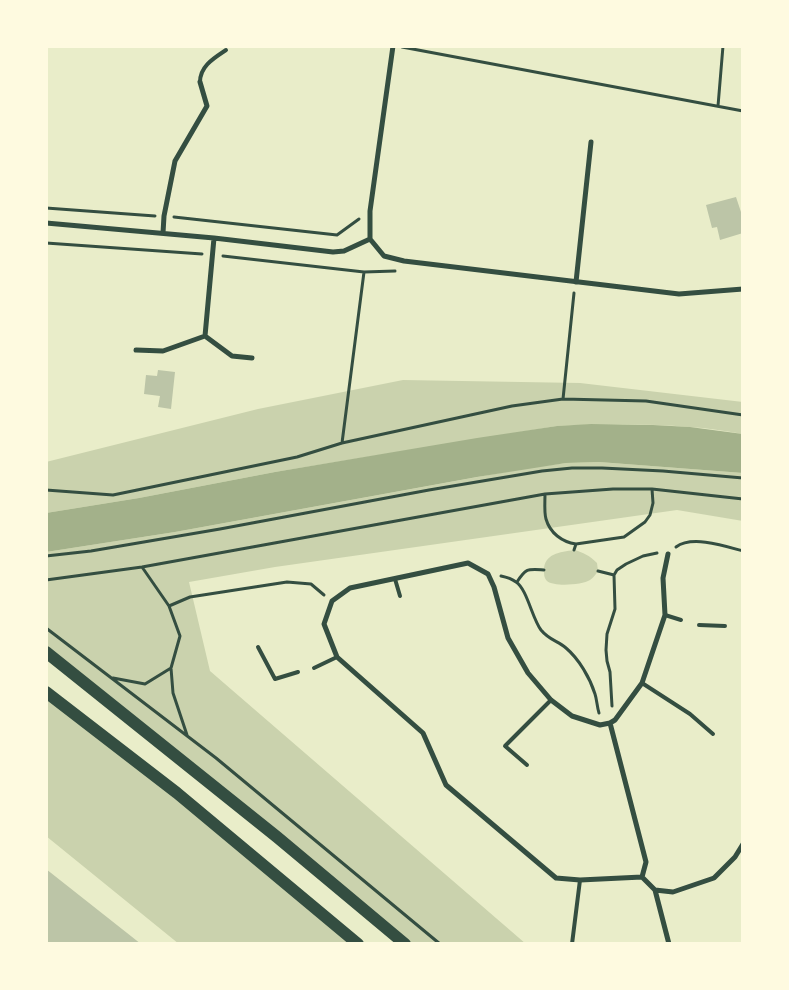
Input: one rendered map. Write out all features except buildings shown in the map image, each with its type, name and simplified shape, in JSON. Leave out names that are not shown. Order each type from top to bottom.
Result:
[{"type":"main road","points":[[46,652],[277,837],[405,944]]},
{"type":"main road","points":[[46,692],[177,793],[358,944]]},
{"type":"street","points":[[393,46],[370,211],[370,239],[384,256],[404,261],[679,294],[743,289]]},
{"type":"street","points":[[163,233],[164,216],[175,161],[207,106],[200,82]]},
{"type":"street","points":[[576,282],[592,142]]},
{"type":"street","points":[[46,223],[214,238],[333,252],[344,251],[370,239]]},
{"type":"street","points":[[205,336],[214,238]]},
{"type":"street","points":[[136,350],[163,351],[205,336]]},
{"type":"street","points":[[205,336],[232,356],[252,358]]},
{"type":"street","points":[[668,554],[662,578],[665,616],[642,683],[612,722],[600,725],[572,716],[551,700],[528,674],[508,638],[494,588],[488,574],[468,563],[350,588],[332,601],[324,624],[337,657],[423,733],[446,785],[556,878],[580,880],[642,877],[655,890],[669,944]]},
{"type":"street","points":[[612,722],[646,862],[642,877]]},
{"type":"street","points":[[655,890],[673,892],[714,878],[735,857],[743,844]]},
{"type":"lane","points":[[200,82],[204,68],[226,50]]},
{"type":"lane","points":[[395,579],[400,596]]},
{"type":"lane","points":[[665,616],[681,620]]},
{"type":"lane","points":[[698,625],[725,626]]},
{"type":"lane","points":[[258,647],[275,680],[298,672]]},
{"type":"lane","points":[[314,668],[337,657]]},
{"type":"lane","points":[[642,683],[690,714],[713,734]]},
{"type":"lane","points":[[527,765],[505,746],[551,700]]},
{"type":"lane","points":[[572,944],[580,880]]},
{"type":"path","points":[[400,46],[743,111]]},
{"type":"path","points":[[718,106],[723,46]]},
{"type":"path","points":[[46,208],[164,216],[337,235],[370,211]]},
{"type":"path","points":[[342,443],[364,272],[403,271],[404,261]]},
{"type":"path","points":[[563,399],[576,282]]},
{"type":"path","points":[[46,490],[113,494],[297,457],[342,443],[512,406],[563,399],[646,401],[743,415]]},
{"type":"path","points":[[46,556],[91,551],[220,529],[542,471],[602,468],[743,478]]},
{"type":"path","points":[[46,580],[142,567],[545,494],[613,489],[652,489],[743,500]]},
{"type":"path","points":[[545,494],[546,519],[552,530],[559,538],[568,543],[576,544],[624,537],[645,522],[650,515],[653,503],[652,489]]},
{"type":"path","points":[[612,722],[610,672],[606,650],[607,634],[615,608],[614,575],[617,570],[643,556],[658,553],[668,554],[681,543],[694,541],[743,551]]},
{"type":"path","points":[[574,550],[576,544]]},
{"type":"path","points":[[142,567],[169,606],[180,636],[172,668],[173,693],[187,735]]},
{"type":"path","points":[[517,582],[524,571],[532,569],[544,570]]},
{"type":"path","points":[[598,571],[614,575]]},
{"type":"path","points":[[488,574],[502,576],[517,582],[524,591],[534,617],[542,630],[576,658],[587,675],[595,694],[600,725]]},
{"type":"path","points":[[169,606],[190,597],[288,582],[311,584],[332,601]]},
{"type":"path","points":[[46,628],[187,735],[440,944]]},
{"type":"path","points":[[112,678],[144,684],[172,668]]},
{"type":"shaded area","points":[[403,380],[580,383],[743,402],[743,434],[702,428],[656,425],[606,424],[557,426],[275,472],[139,498],[46,513],[46,462],[258,409]]},
{"type":"shaded area","points":[[591,424],[690,427],[743,434],[743,473],[599,462],[566,463],[477,477],[175,532],[46,552],[46,513],[477,438],[557,426]]},
{"type":"shaded area","points":[[599,462],[743,473],[743,521],[677,510],[275,567],[189,582],[210,671],[526,944],[405,944],[46,652],[46,552],[175,532],[527,468],[566,463]]},
{"type":"shaded area","points":[[574,550],[592,558],[597,563],[598,571],[594,576],[586,582],[575,584],[562,585],[547,581],[544,571],[547,560],[558,553]]},
{"type":"shaded area","points":[[46,692],[358,944],[179,944],[46,836]]}]
